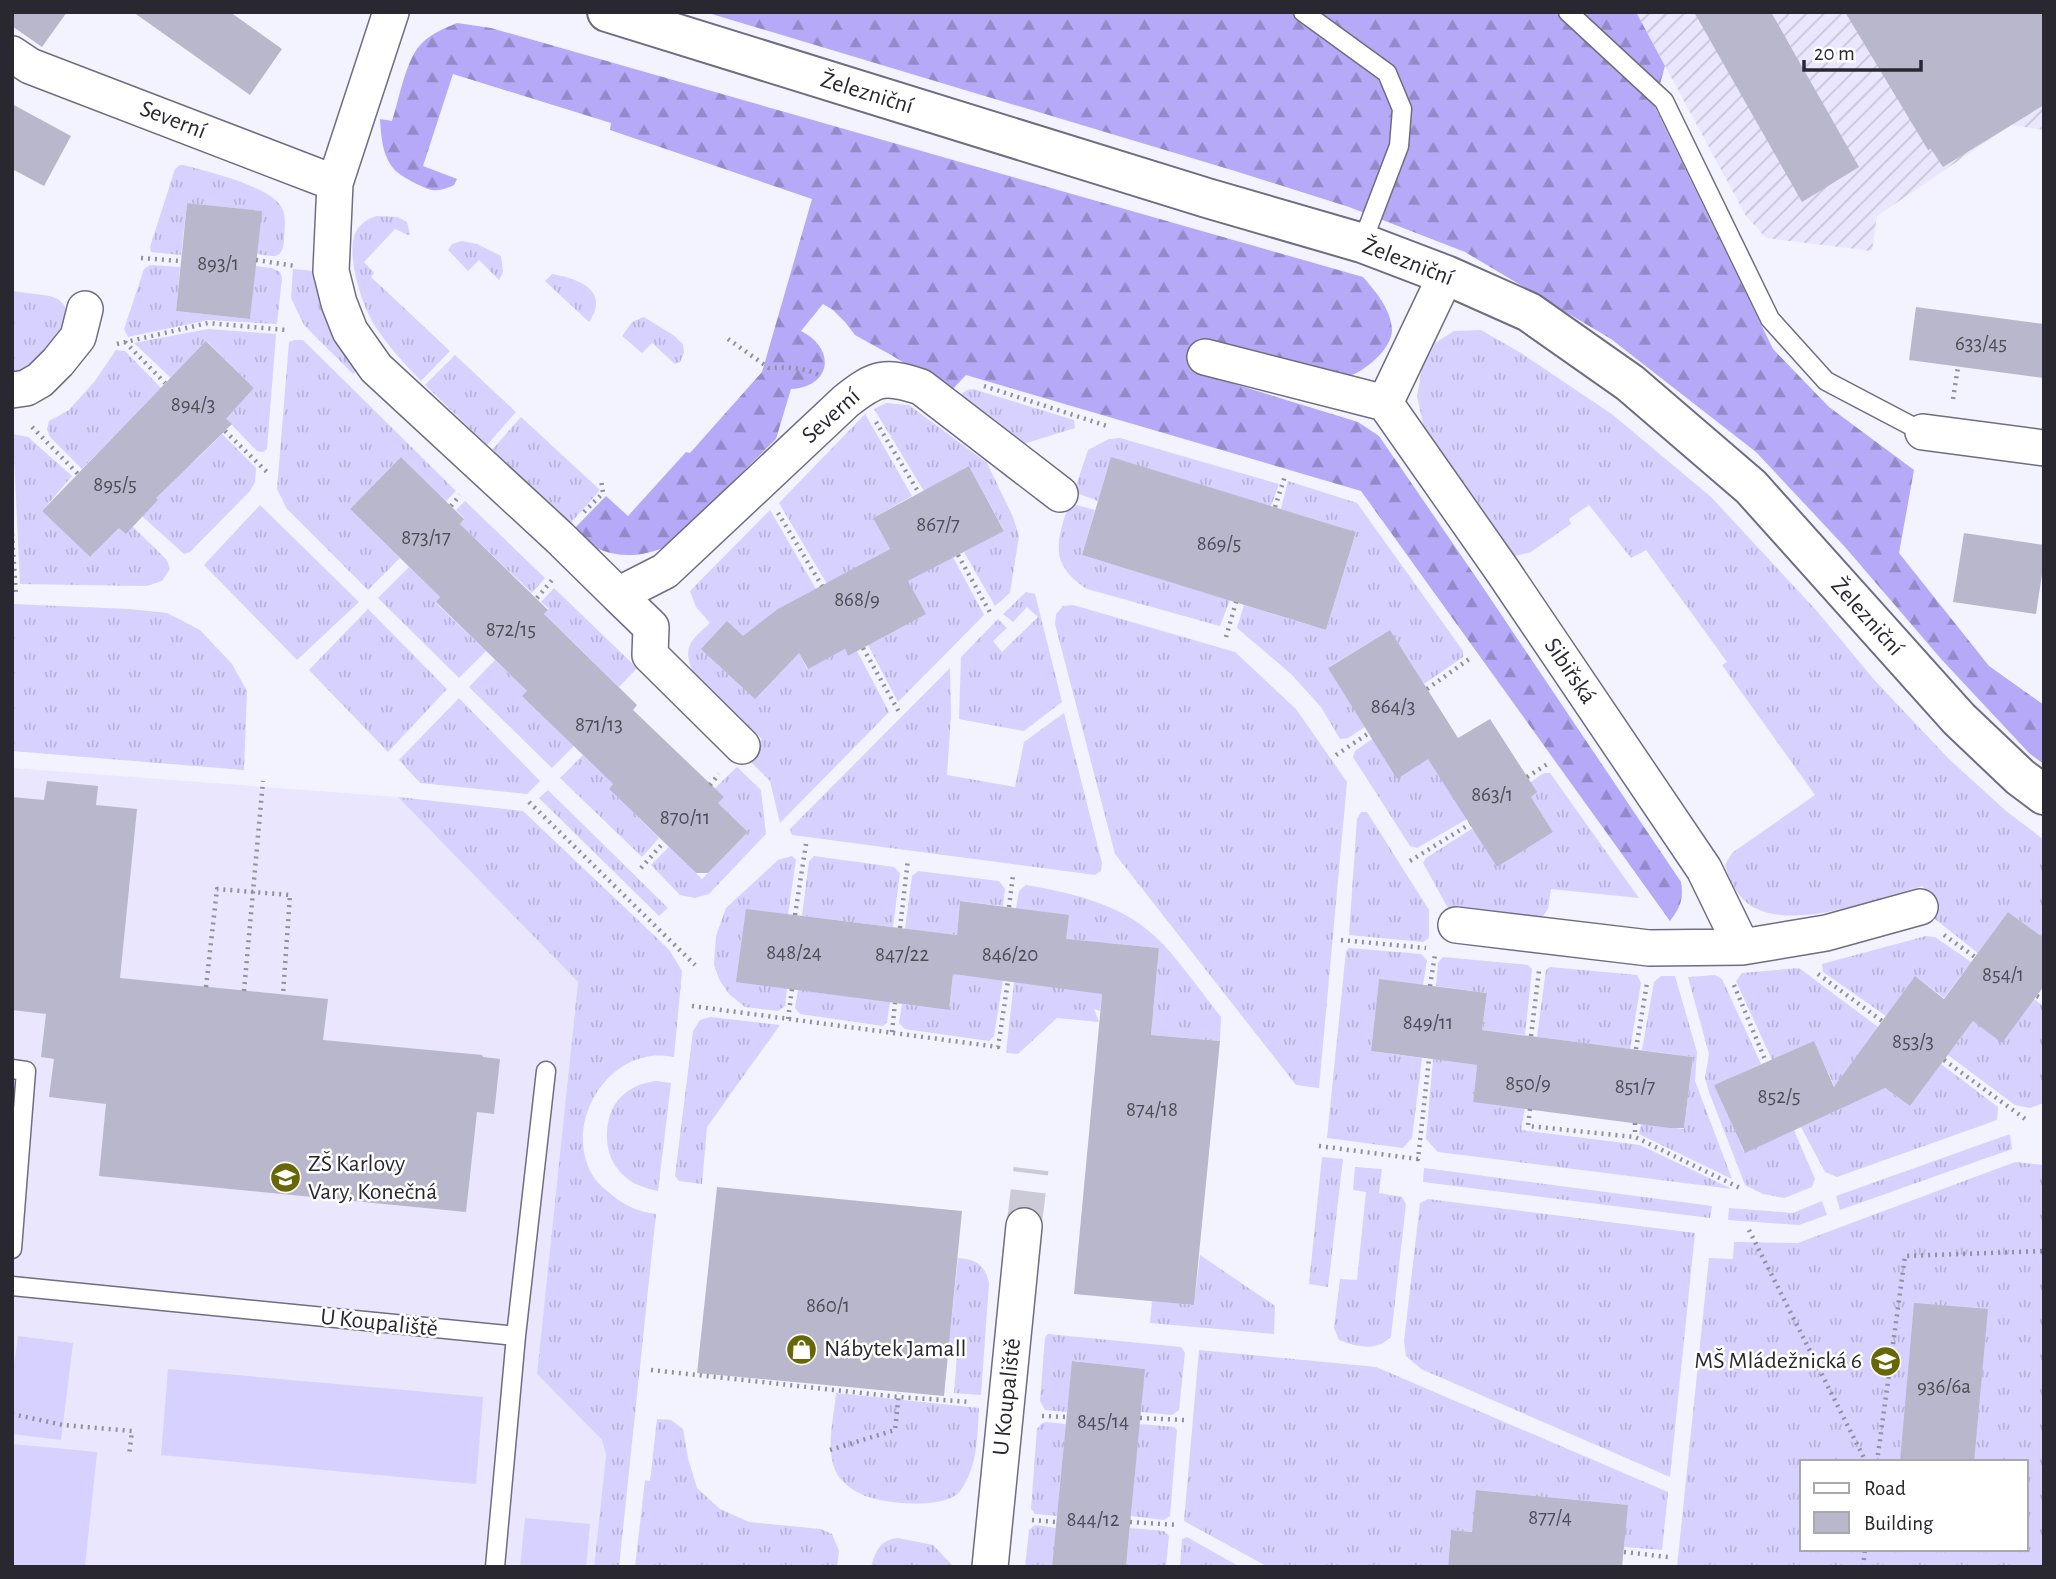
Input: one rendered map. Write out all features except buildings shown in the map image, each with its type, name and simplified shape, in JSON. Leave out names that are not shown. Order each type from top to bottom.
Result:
[{"type":"street","points":[[391,12],[335,183],[331,271],[350,331],[376,368],[651,626],[650,655],[742,746]]},
{"type":"street","name":"Železniční","points":[[607,12],[1194,194],[1362,243],[1446,275],[1529,313],[1630,383],[1751,487],[1959,719],[2020,777],[2044,795]]},
{"type":"street","name":"Severní","points":[[12,54],[30,66],[335,183]]},
{"type":"street","points":[[1205,358],[1385,403],[1446,275]]},
{"type":"street","points":[[12,390],[26,388],[40,380],[58,362],[78,337],[85,309]]},
{"type":"street","name":"Severní","points":[[618,595],[665,571],[852,396],[872,382],[895,379],[921,387],[1060,494]]},
{"type":"street","name":"Sibiřská","points":[[1385,403],[1502,570],[1704,869],[1742,947]]},
{"type":"street","points":[[1923,432],[2044,448]]},
{"type":"street","points":[[1456,925],[1649,948],[1742,947],[1826,933],[1920,907]]},
{"type":"street","name":"U Koupaliště","points":[[990,1567],[1018,1410],[1024,1226]]},
{"type":"lane","points":[[1303,12],[1387,73],[1402,109],[1399,146],[1362,243]]},
{"type":"lane","points":[[1568,12],[1664,102],[1770,319],[1826,381],[1923,432]]},
{"type":"lane","points":[[12,1069],[26,1071],[12,1249]]},
{"type":"lane","points":[[495,1567],[516,1336],[546,1071]]},
{"type":"lane","name":"U Koupaliště","points":[[12,1286],[516,1336]]},
{"type":"path","points":[[141,258],[180,261]]},
{"type":"path","points":[[117,344],[208,323],[286,330]]},
{"type":"path","points":[[729,339],[769,368],[785,367],[816,373],[867,408],[919,493]]},
{"type":"path","points":[[125,342],[165,383]]},
{"type":"path","points":[[1953,398],[1958,367]]},
{"type":"path","points":[[943,405],[967,381],[1107,426]]},
{"type":"path","points":[[32,427],[78,474]]},
{"type":"path","points":[[226,431],[270,475]]},
{"type":"path","points":[[1275,507],[1285,476]]},
{"type":"path","points":[[451,506],[463,492]]},
{"type":"path","points":[[772,503],[822,586]]},
{"type":"path","points":[[12,534],[16,596]]},
{"type":"path","points":[[958,555],[992,616]]},
{"type":"path","points":[[537,598],[552,580]]},
{"type":"path","points":[[1226,637],[1236,602]]},
{"type":"path","points":[[863,648],[899,712]]},
{"type":"path","points":[[1427,689],[1472,656]]},
{"type":"path","points":[[1336,755],[1369,733]]},
{"type":"path","points":[[1527,777],[1549,763]]},
{"type":"path","points":[[244,990],[263,781]]},
{"type":"path","points":[[529,802],[695,965]]},
{"type":"path","points":[[1410,861],[1470,824]]},
{"type":"path","points":[[640,869],[664,842]]},
{"type":"path","points":[[795,915],[806,844]]},
{"type":"path","points":[[900,928],[908,859]]},
{"type":"path","points":[[1009,907],[1013,875]]},
{"type":"path","points":[[206,987],[217,889],[290,895],[283,994]]},
{"type":"path","points":[[1944,935],[1975,957]]},
{"type":"path","points":[[1340,940],[1436,949],[1430,986]]},
{"type":"path","points":[[1531,1036],[1540,960]]},
{"type":"path","points":[[1810,968],[1882,1021]]},
{"type":"path","points":[[1732,980],[1766,1062]]},
{"type":"path","points":[[692,1006],[998,1046],[1008,981]]},
{"type":"path","points":[[1636,1049],[1647,982]]},
{"type":"path","points":[[788,1019],[792,989]]},
{"type":"path","points":[[2037,996],[2044,1000]]},
{"type":"path","points":[[892,1032],[895,1003]]},
{"type":"path","points":[[1319,1146],[1418,1158],[1429,1059]]},
{"type":"path","points":[[1944,1060],[2028,1121]]},
{"type":"path","points":[[1530,1109],[1528,1126],[1635,1137],[1740,1188]]},
{"type":"path","points":[[1634,1123],[1635,1137]]},
{"type":"path","points":[[1749,1230],[1866,1460]]},
{"type":"path","points":[[1877,1460],[1905,1256],[2044,1251]]},
{"type":"path","points":[[651,1370],[899,1395],[1067,1417]]},
{"type":"path","points":[[830,1450],[895,1430],[899,1395]]},
{"type":"path","points":[[12,1414],[63,1425],[132,1431],[129,1455]]},
{"type":"path","points":[[1140,1418],[1184,1420]]},
{"type":"path","points":[[1021,1519],[1056,1522]]},
{"type":"path","points":[[1130,1522],[1178,1525]]},
{"type":"path","points":[[1624,1552],[1668,1558]]},
{"type":"shaded area","points":[[1636,12],[2044,12],[2044,130],[2011,125],[1877,216],[1872,251],[1766,238],[1746,216]]},
{"type":"shaded area","name":"ZŠ Karlovy Vary, Konečná","points":[[12,768],[398,797],[578,982],[537,1374],[602,1440],[606,1455],[594,1567],[12,1567]]},
{"type":"green space","points":[[705,12],[1636,12],[1665,66],[1654,105],[1773,349],[1829,407],[1914,470],[1899,553],[1989,666],[2044,705],[2044,764],[2030,754],[1942,660],[1845,547],[1756,452],[1611,339],[1465,252],[1349,207],[1235,171]]},
{"type":"green space","points":[[457,23],[491,28],[1363,277],[1386,308],[1392,330],[1382,352],[1361,370],[1347,377],[1330,378],[1200,340],[1195,372],[1358,422],[1379,436],[1681,882],[1680,903],[1670,921],[1361,491],[966,375],[951,391],[855,335],[833,310],[823,304],[801,331],[820,347],[824,357],[821,375],[804,387],[791,389],[776,439],[668,546],[644,554],[627,555],[610,553],[586,542],[572,531],[606,496],[628,516],[686,452],[690,453],[762,372],[812,199],[610,130],[611,123],[453,74],[423,166],[457,179],[454,185],[438,190],[417,184],[400,175],[389,163],[383,145],[380,119],[392,121],[408,68],[417,49],[431,36]]},
{"type":"green space","points":[[180,165],[238,181],[276,200],[282,208],[285,224],[281,252],[276,256],[257,254],[261,211],[187,203],[181,255],[151,252],[150,247],[175,169]]},
{"type":"green space","points":[[377,216],[398,217],[407,222],[410,234],[395,229],[364,262],[374,273],[371,277],[450,351],[421,381],[375,326],[356,276],[352,248],[354,236],[363,223]]},
{"type":"green space","points":[[462,241],[477,244],[501,256],[503,272],[499,280],[479,260],[468,271],[448,250],[452,244]]},
{"type":"green space","points":[[150,265],[180,267],[176,311],[250,319],[255,266],[272,268],[280,272],[282,278],[277,324],[208,320],[128,337],[124,329],[144,269]]},
{"type":"green space","points":[[293,269],[314,271],[322,309],[332,332],[356,371],[353,374],[304,325],[291,298]]},
{"type":"green space","points":[[552,274],[573,279],[589,288],[596,302],[589,322],[545,281]]},
{"type":"green space","points":[[12,291],[58,299],[67,313],[65,327],[38,363],[12,375]]},
{"type":"green space","points":[[644,317],[683,344],[684,353],[680,362],[675,364],[652,343],[642,353],[622,336],[632,322]]},
{"type":"green space","points":[[208,329],[276,334],[267,449],[263,452],[257,451],[226,419],[254,388],[207,341],[171,378],[134,343]]},
{"type":"green space","points":[[1481,330],[1521,353],[1613,415],[1711,497],[1815,609],[1877,683],[1949,759],[2006,811],[2044,840],[2044,938],[2008,912],[1978,953],[1935,919],[1923,886],[1839,910],[1793,916],[1773,914],[1755,908],[1744,900],[1732,884],[1725,865],[1732,853],[1815,795],[1722,665],[1727,662],[1646,550],[1631,558],[1589,505],[1569,519],[1571,524],[1531,552],[1515,556],[1503,550],[1425,433],[1417,396],[1422,369],[1435,343],[1454,331]]},
{"type":"green space","points":[[303,340],[456,491],[446,501],[401,457],[350,509],[400,558],[368,590],[287,509],[277,489],[289,342]]},
{"type":"green space","points":[[116,350],[125,351],[161,388],[82,469],[50,437],[47,429],[49,421],[69,410],[95,381]]},
{"type":"green space","points":[[455,355],[516,412],[487,445],[425,385]]},
{"type":"green space","points":[[973,389],[1074,420],[1075,428],[1020,445],[957,397]]},
{"type":"green space","points":[[886,403],[909,405],[987,463],[1013,517],[1019,536],[1010,593],[995,606],[964,552],[1004,530],[969,466],[924,491],[874,409]]},
{"type":"green space","points":[[865,414],[912,496],[873,518],[890,549],[827,584],[779,503]]},
{"type":"green space","points":[[521,417],[600,490],[569,525],[492,450]]},
{"type":"green space","points":[[13,434],[28,437],[72,476],[42,511],[90,557],[119,528],[132,526],[167,560],[170,569],[162,581],[146,586],[20,584]]},
{"type":"green space","points":[[222,434],[256,468],[255,482],[250,491],[190,552],[184,554],[142,516],[153,495]]},
{"type":"green space","points":[[1120,438],[1279,484],[1271,506],[1111,458],[1098,501],[1074,492],[1088,450],[1109,439]]},
{"type":"green space","points":[[1288,481],[1357,503],[1463,651],[1463,657],[1424,684],[1390,630],[1329,667],[1365,727],[1348,738],[1340,739],[1321,707],[1291,674],[1237,628],[1244,605],[1326,630],[1356,532],[1281,509]]},
{"type":"green space","points":[[465,501],[545,578],[532,593],[460,524],[464,518],[456,510]]},
{"type":"green space","points":[[1069,503],[1095,510],[1082,555],[1230,600],[1220,626],[1087,589],[1066,570],[1061,561],[1059,540]]},
{"type":"green space","points":[[260,505],[359,602],[297,660],[204,565]]},
{"type":"green space","points":[[770,510],[816,589],[778,610],[807,669],[845,649],[848,656],[857,651],[889,712],[780,823],[770,781],[745,756],[762,739],[692,670],[688,654],[694,638],[710,623],[696,607],[690,591]]},
{"type":"green space","points":[[953,557],[984,615],[898,702],[868,645],[908,581]]},
{"type":"green space","points":[[409,567],[440,597],[436,603],[486,651],[459,678],[378,598]]},
{"type":"green space","points":[[554,588],[637,668],[619,687],[544,614],[549,609],[541,602]]},
{"type":"green space","points":[[1026,592],[1035,594],[1062,702],[1024,731],[959,719],[961,657],[998,619],[1007,628],[993,641],[1002,652],[1038,617],[1027,607],[1013,622],[1003,614]]},
{"type":"green space","points":[[12,604],[167,613],[200,630],[232,664],[247,691],[244,770],[12,751]]},
{"type":"green space","points":[[1073,605],[1235,652],[1296,709],[1347,782],[1319,1088],[1296,1085],[1115,854],[1055,624],[1056,614],[1063,606]]},
{"type":"green space","points":[[368,609],[447,689],[388,752],[309,670]]},
{"type":"green space","points":[[495,660],[527,691],[574,746],[552,768],[469,687]]},
{"type":"green space","points":[[950,668],[951,716],[947,775],[1015,787],[1024,742],[1064,713],[1102,863],[1101,871],[1095,875],[792,835],[790,829]]},
{"type":"green space","points":[[459,698],[540,781],[527,794],[420,783],[399,760]]},
{"type":"green space","points":[[1372,739],[1429,758],[1467,819],[1417,848],[1410,846],[1353,757],[1355,751]]},
{"type":"green space","points":[[583,755],[613,784],[609,789],[659,838],[642,857],[560,778]]},
{"type":"green space","points":[[737,767],[761,790],[766,834],[709,894],[695,898],[680,895],[651,865],[669,847],[702,879],[748,832],[718,803],[714,789]]},
{"type":"green space","points":[[1544,773],[1550,773],[1639,898],[1551,889],[1548,909],[1543,916],[1533,919],[1448,908],[1423,863],[1426,858],[1473,828],[1497,867],[1553,832],[1531,797],[1531,782]]},
{"type":"green space","points":[[548,790],[668,908],[659,916],[539,798]]},
{"type":"green space","points":[[398,797],[523,811],[670,951],[682,971],[674,1057],[651,1056],[630,1062],[612,1075],[597,1091],[588,1111],[583,1133],[585,1155],[597,1182],[627,1205],[656,1214],[619,1567],[594,1567],[606,1455],[602,1440],[537,1374],[578,982]]},
{"type":"green space","points":[[1361,812],[1367,812],[1429,910],[1429,938],[1423,942],[1349,935],[1357,819]]},
{"type":"green space","points":[[792,856],[796,860],[788,914],[785,1006],[778,1011],[745,1007],[729,994],[719,979],[714,965],[716,936],[726,908],[778,860]]},
{"type":"green space","points":[[814,856],[894,867],[900,873],[893,927],[802,916],[809,861]]},
{"type":"green space","points":[[918,871],[999,881],[1005,889],[1003,906],[960,901],[957,935],[905,929],[912,876]]},
{"type":"green space","points":[[1026,885],[1100,903],[1149,931],[1171,953],[1221,1017],[1220,1041],[1151,1035],[1159,948],[1108,943],[1100,1011],[1094,1009],[1099,1022],[1057,1018],[1018,1054],[1006,1053],[1014,982],[1016,908],[1019,891]]},
{"type":"green space","points":[[1926,936],[1935,937],[1971,962],[1944,998],[1915,976],[1886,1016],[1823,972],[1822,964]]},
{"type":"green space","points":[[1349,948],[1421,954],[1427,960],[1423,985],[1379,980],[1371,1051],[1422,1058],[1412,1138],[1403,1148],[1327,1138],[1346,951]]},
{"type":"green space","points":[[1443,957],[1528,965],[1532,969],[1525,1035],[1482,1030],[1487,993],[1436,986],[1438,963]]},
{"type":"green space","points":[[1550,967],[1637,975],[1641,983],[1630,1049],[1537,1037],[1546,970]]},
{"type":"green space","points":[[1799,968],[1878,1027],[1851,1064],[1910,1106],[1941,1064],[1998,1107],[1997,1120],[1837,1177],[1825,1172],[1801,1127],[1844,1107],[1814,1042],[1772,1060],[1736,981],[1742,973]]},
{"type":"green space","points":[[953,974],[1003,980],[994,1036],[989,1041],[905,1029],[899,1023],[902,1004],[949,1010]]},
{"type":"green space","points":[[1715,975],[1722,979],[1761,1064],[1715,1085],[1744,1152],[1794,1130],[1815,1179],[1812,1187],[1784,1198],[1763,1194],[1745,1185],[1709,1092],[1705,1078],[1709,1054],[1688,977]]},
{"type":"green space","points":[[1661,976],[1675,976],[1697,1052],[1695,1081],[1732,1179],[1639,1134],[1641,1124],[1684,1129],[1693,1057],[1642,1050],[1654,982]]},
{"type":"green space","points":[[798,990],[890,1002],[887,1022],[883,1026],[800,1014],[795,1008]]},
{"type":"green space","points":[[2034,999],[2044,1007],[2044,1103],[2030,1108],[2015,1105],[1948,1055],[1973,1021]]},
{"type":"green space","points":[[711,1017],[780,1025],[707,1127],[702,1184],[679,1181],[675,1176],[693,1031],[700,1020]]},
{"type":"green space","points":[[1433,1059],[1477,1065],[1473,1101],[1525,1108],[1521,1130],[1640,1145],[1732,1189],[1438,1152],[1426,1139]]},
{"type":"green space","points":[[656,1081],[671,1083],[658,1191],[635,1184],[625,1177],[612,1160],[607,1141],[608,1121],[615,1104],[637,1086]]},
{"type":"green space","points":[[2010,1134],[2012,1149],[1840,1210],[1836,1196]]},
{"type":"green space","points":[[1322,1157],[1343,1159],[1328,1287],[1309,1284]]},
{"type":"green space","name":"MŠ Mládežnická 6","points":[[2015,1162],[2044,1165],[2044,1567],[1677,1567],[1709,1258],[1733,1259],[1734,1242],[1798,1243]]},
{"type":"green space","points":[[1355,1167],[1382,1169],[1379,1193],[1402,1197],[1406,1204],[1391,1336],[1380,1344],[1367,1347],[1339,1340],[1334,1328],[1340,1279],[1357,1280],[1366,1192],[1353,1190]]},
{"type":"green space","points":[[1424,1168],[1712,1206],[1710,1218],[1423,1182]]},
{"type":"green space","points":[[1428,1199],[1695,1233],[1670,1477],[1421,1369],[1406,1356],[1404,1341],[1420,1203]]},
{"type":"green space","points":[[1822,1201],[1827,1215],[1799,1225],[1728,1220],[1729,1208],[1793,1213]]},
{"type":"green space","points":[[1200,1255],[1275,1306],[1274,1334],[1150,1323],[1152,1301],[1194,1305]]},
{"type":"green space","points":[[958,1258],[979,1264],[989,1283],[981,1395],[954,1393],[957,1355],[948,1353]]},
{"type":"green space","points":[[1048,1334],[1181,1347],[1185,1353],[1179,1410],[1172,1415],[1141,1412],[1144,1369],[1073,1361],[1067,1412],[1045,1410],[1040,1401],[1045,1337]]},
{"type":"green space","points":[[18,1336],[73,1343],[61,1440],[12,1434],[12,1379]]},
{"type":"green space","points":[[1199,1350],[1376,1367],[1668,1492],[1662,1550],[1624,1547],[1627,1505],[1477,1490],[1472,1532],[1451,1530],[1448,1567],[1268,1567],[1184,1521]]},
{"type":"green space","points":[[168,1369],[483,1397],[476,1484],[161,1455]]},
{"type":"green space","points":[[836,1393],[979,1408],[974,1461],[961,1490],[942,1501],[912,1504],[868,1497],[849,1487],[838,1475],[831,1453]]},
{"type":"green space","points":[[657,1419],[671,1420],[683,1429],[697,1488],[720,1509],[749,1522],[821,1529],[832,1534],[839,1551],[837,1567],[635,1567],[645,1480],[650,1481]]},
{"type":"green space","points":[[1045,1422],[1066,1424],[1057,1516],[1035,1514],[1031,1509],[1037,1429]]},
{"type":"green space","points":[[1139,1424],[1174,1427],[1177,1430],[1170,1516],[1164,1520],[1131,1516]]},
{"type":"green space","points":[[12,1444],[97,1452],[85,1567],[12,1567]]},
{"type":"green space","points":[[525,1518],[590,1524],[586,1567],[520,1567]]},
{"type":"green space","points":[[1035,1525],[1056,1528],[1052,1567],[1025,1567],[1029,1530]]},
{"type":"green space","points":[[1130,1528],[1164,1531],[1169,1536],[1166,1567],[1126,1567]]},
{"type":"green space","points":[[1187,1537],[1240,1567],[1180,1567],[1182,1539]]},
{"type":"green space","points":[[898,1538],[933,1545],[954,1567],[871,1567],[880,1547],[887,1541]]},
{"type":"tunnel","points":[[1024,1226],[1031,1169]]},
{"type":"place","name":"ZŠ Karlovy Vary, Konečná","points":[[285,1178]]},
{"type":"place","name":"Nábytek Jamall","points":[[801,1349]]},
{"type":"place","name":"MŠ Mládežnická 6","points":[[1885,1361]]}]
